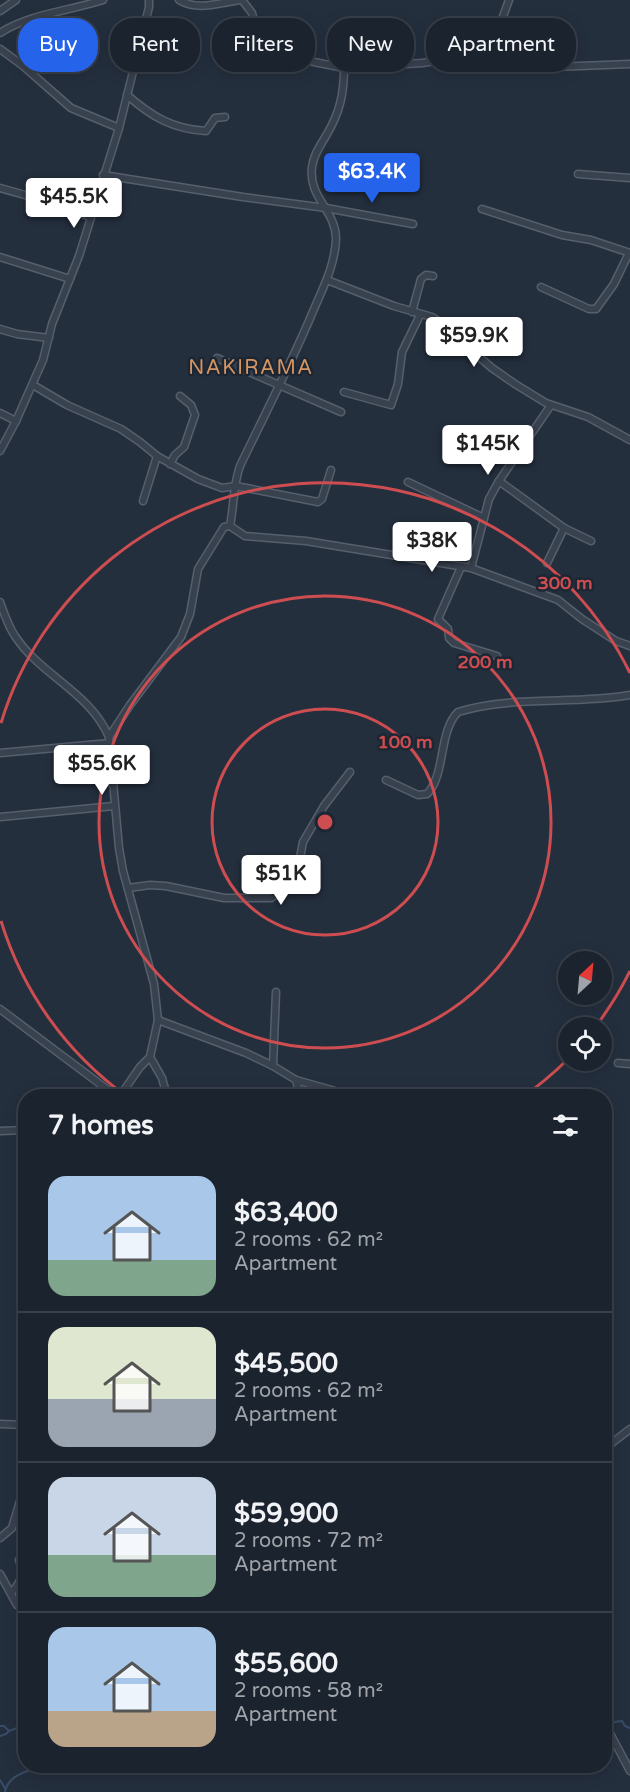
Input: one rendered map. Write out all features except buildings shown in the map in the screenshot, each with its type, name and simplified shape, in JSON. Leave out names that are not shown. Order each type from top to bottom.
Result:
[{"type":"street","points":[[0,11],[16,0]]},
{"type":"street","points":[[0,33],[25,20],[65,12],[103,0]]},
{"type":"street","points":[[0,450],[33,385],[43,360],[52,324],[79,256],[119,128],[140,47],[149,0]]},
{"type":"street","points":[[179,0],[195,7],[242,0],[252,13],[261,40],[314,62],[327,65]]},
{"type":"street","points":[[414,64],[448,58],[493,30],[501,22],[509,0]]},
{"type":"street","points":[[0,49],[71,108],[119,128]]},
{"type":"street","points":[[576,66],[630,64]]},
{"type":"street","points":[[230,526],[236,479],[240,466],[280,386],[327,280],[336,241],[334,227],[326,208],[314,191],[311,176],[317,147],[327,135],[341,104],[344,72]]},
{"type":"street","points":[[128,95],[149,114],[185,130],[206,131],[215,118],[225,117]]},
{"type":"street","points":[[578,174],[630,178]]},
{"type":"street","points":[[103,175],[326,208],[413,224]]},
{"type":"street","points":[[0,188],[61,204],[90,217]]},
{"type":"street","points":[[482,209],[562,235],[591,240],[630,253],[614,284],[596,309],[589,309],[541,287]]},
{"type":"street","points":[[0,257],[70,279]]},
{"type":"street","points":[[412,312],[421,279],[426,275],[433,276]]},
{"type":"street","points":[[327,280],[420,315],[432,317],[447,326],[457,338],[492,368],[551,405],[588,417],[630,440]]},
{"type":"street","points":[[344,392],[391,405],[398,384],[402,352],[420,315]]},
{"type":"street","points":[[0,329],[29,337],[49,338]]},
{"type":"street","points":[[217,358],[341,412]]},
{"type":"street","points":[[33,385],[67,405],[121,429],[170,464],[198,479],[222,488],[236,486],[318,501],[322,499],[331,470]]},
{"type":"street","points":[[170,464],[175,455],[184,447],[195,415],[191,405],[180,396]]},
{"type":"street","points":[[471,568],[489,499],[551,405]]},
{"type":"street","points":[[0,413],[16,421]]},
{"type":"street","points":[[142,501],[157,456]]},
{"type":"street","points":[[499,481],[564,528],[591,541]]},
{"type":"street","points":[[408,482],[484,518]]},
{"type":"street","points":[[109,740],[119,721],[182,637],[190,614],[198,569],[224,527],[230,526],[245,536],[306,541],[471,568],[558,600],[582,619],[623,645],[630,646]]},
{"type":"street","points":[[547,563],[564,528]]},
{"type":"street","points":[[461,567],[438,620],[448,630],[449,638],[454,643],[497,656]]},
{"type":"street","points":[[0,602],[15,636],[25,649],[73,690],[103,723],[109,740],[119,848],[154,984],[158,1020],[150,1057],[123,1089]]},
{"type":"street","points":[[386,780],[418,795],[422,796],[430,791],[446,736],[458,712],[543,700],[610,699],[630,695]]},
{"type":"street","points":[[103,723],[119,721]]},
{"type":"street","points":[[0,753],[109,740]]},
{"type":"street","points":[[128,888],[150,885],[172,886],[224,898],[271,898],[289,885],[297,874],[303,842],[324,806],[350,772]]},
{"type":"street","points":[[0,818],[114,806]]},
{"type":"street","points":[[273,1066],[276,992]]},
{"type":"street","points":[[0,1009],[109,1089]]},
{"type":"street","points":[[158,1020],[221,1043],[273,1066],[296,1080],[328,1089]]},
{"type":"street","points":[[150,1057],[162,1078],[165,1089]]},
{"type":"street","points":[[618,1064],[630,1064]]},
{"type":"street","points":[[296,1080],[298,1089]]},
{"type":"street","points":[[0,1131],[18,1130]]},
{"type":"street","points":[[0,1424],[18,1425]]},
{"type":"street","points":[[612,1443],[630,1429]]},
{"type":"street","points":[[0,1538],[12,1528],[18,1511]]},
{"type":"street","points":[[0,1574],[18,1605]]},
{"type":"street","points":[[11,1593],[18,1584]]},
{"type":"street","points":[[612,1737],[630,1771]]},
{"type":"waterway","points":[[612,1726],[614,1722],[622,1721],[630,1728]]},
{"type":"waterway","points":[[0,1726],[4,1726],[9,1731],[18,1728]]},
{"type":"waterway","points":[[0,1736],[9,1731]]},
{"type":"waterway","points":[[5,1792],[10,1781],[23,1773]]},
{"type":"waterway","points":[[0,1780],[5,1788]]},
{"type":"district","name":"NAKIRAMA","points":[[251,368]]}]
